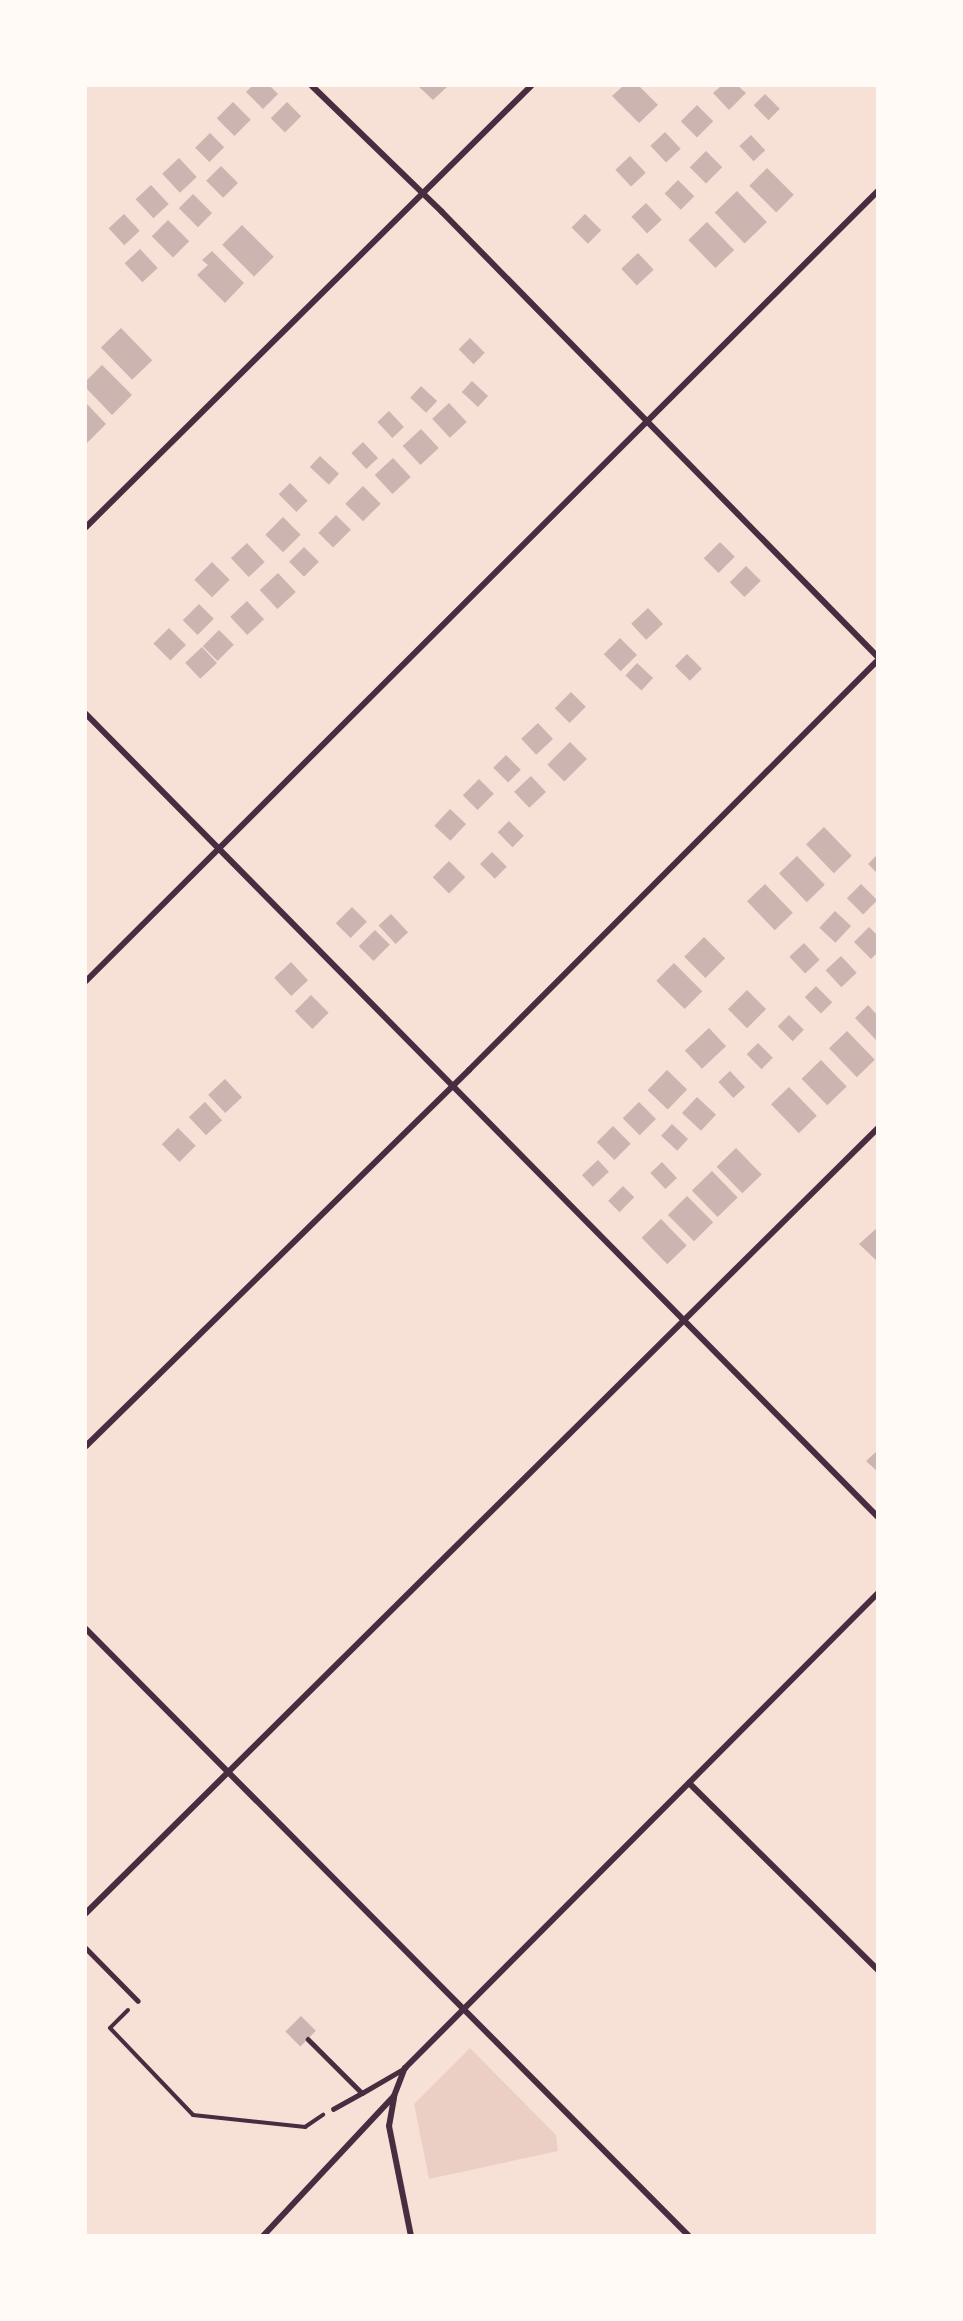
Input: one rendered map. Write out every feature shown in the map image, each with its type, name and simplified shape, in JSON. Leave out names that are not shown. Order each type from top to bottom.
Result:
[{"type":"street","points":[[86,1446],[453,1086],[878,658],[422,194],[312,86]]},
{"type":"street","points":[[86,526],[531,86]]},
{"type":"street","points":[[86,981],[878,191]]},
{"type":"street","points":[[86,714],[878,1517]]},
{"type":"street","points":[[86,1913],[878,1128]]},
{"type":"street","points":[[411,2235],[389,2126],[394,2096],[405,2068],[878,1593]]},
{"type":"street","points":[[86,1629],[462,2010],[689,2235]]},
{"type":"street","points":[[689,1783],[878,1971]]},
{"type":"street","points":[[263,2235],[394,2096]]},
{"type":"lane","points":[[86,1948],[138,2001]]},
{"type":"lane","points":[[308,2039],[362,2093]]},
{"type":"lane","points":[[333,2109],[405,2068]]},
{"type":"path","points":[[138,2001],[110,2028],[193,2115],[305,2127],[333,2109]]},
{"type":"shaded area","points":[[470,2048],[556,2135],[558,2151],[429,2179],[414,2104]]},
{"type":"building","points":[[252,86],[270,86],[278,94],[263,109],[246,92]]},
{"type":"building","points":[[418,86],[448,86],[433,100]]},
{"type":"building","points":[[623,86],[639,86],[658,105],[639,123],[612,96]]},
{"type":"building","points":[[721,86],[738,86],[746,93],[729,110],[713,93]]},
{"type":"building","points":[[765,94],[780,109],[769,120],[754,105]]},
{"type":"building","points":[[233,102],[251,120],[234,136],[217,118]]},
{"type":"building","points":[[287,102],[301,116],[285,132],[271,118]]},
{"type":"building","points":[[697,105],[713,121],[697,138],[681,121]]},
{"type":"building","points":[[665,132],[681,149],[666,162],[650,146]]},
{"type":"building","points":[[210,133],[224,147],[209,162],[195,148]]},
{"type":"building","points":[[751,135],[765,150],[754,161],[739,146]]},
{"type":"building","points":[[706,151],[722,167],[706,184],[690,167]]},
{"type":"building","points":[[630,156],[646,173],[631,186],[615,170]]},
{"type":"building","points":[[179,158],[197,177],[180,193],[162,174]]},
{"type":"building","points":[[221,166],[238,183],[223,198],[206,181]]},
{"type":"building","points":[[767,168],[794,195],[776,213],[749,186]]},
{"type":"building","points":[[678,180],[694,196],[681,210],[665,193]]},
{"type":"building","points":[[151,185],[169,204],[153,218],[136,199]]},
{"type":"building","points":[[737,191],[767,222],[745,243],[715,213]]},
{"type":"building","points":[[193,194],[212,213],[198,227],[179,208]]},
{"type":"building","points":[[646,203],[662,220],[647,233],[631,217]]},
{"type":"building","points":[[124,214],[140,231],[124,245],[109,228]]},
{"type":"building","points":[[585,214],[601,230],[588,244],[572,227]]},
{"type":"building","points":[[168,220],[189,241],[173,257],[152,236]]},
{"type":"building","points":[[707,222],[734,250],[715,268],[688,240]]},
{"type":"building","points":[[242,225],[274,257],[254,277],[222,245]]},
{"type":"building","points":[[140,249],[158,268],[142,282],[125,263]]},
{"type":"building","points":[[212,251],[244,283],[225,303],[197,275],[208,265],[202,260]]},
{"type":"building","points":[[638,253],[654,270],[637,286],[621,269]]},
{"type":"building","points":[[121,328],[152,360],[132,380],[101,347]]},
{"type":"building","points":[[470,338],[485,353],[474,364],[459,349]]},
{"type":"building","points":[[102,365],[132,395],[112,415],[86,388],[86,381]]},
{"type":"building","points":[[472,381],[488,396],[478,407],[462,392]]},
{"type":"building","points":[[421,386],[437,401],[426,413],[410,398]]},
{"type":"building","points":[[86,403],[106,424],[87,443],[86,442]]},
{"type":"building","points":[[449,403],[467,422],[450,438],[432,419]]},
{"type":"building","points":[[389,411],[404,427],[392,438],[377,422]]},
{"type":"building","points":[[421,429],[439,448],[420,465],[403,446]]},
{"type":"building","points":[[363,442],[378,458],[366,469],[351,453]]},
{"type":"building","points":[[320,456],[339,474],[329,485],[310,467]]},
{"type":"building","points":[[393,458],[411,477],[392,494],[375,475]]},
{"type":"building","points":[[290,483],[308,501],[296,512],[279,494]]},
{"type":"building","points":[[363,486],[381,504],[363,521],[345,504]]},
{"type":"building","points":[[336,515],[351,530],[333,548],[318,533]]},
{"type":"building","points":[[283,517],[301,535],[283,552],[265,535]]},
{"type":"building","points":[[720,542],[735,557],[719,573],[704,558]]},
{"type":"building","points":[[247,543],[265,562],[249,577],[231,558]]},
{"type":"building","points":[[304,547],[319,562],[304,577],[289,562]]},
{"type":"building","points":[[212,562],[230,580],[212,597],[194,580]]},
{"type":"building","points":[[746,566],[761,581],[745,597],[730,582]]},
{"type":"building","points":[[278,573],[296,592],[277,609],[260,590]]},
{"type":"building","points":[[247,601],[264,619],[247,635],[230,617]]},
{"type":"building","points":[[199,604],[214,619],[198,635],[183,620]]},
{"type":"building","points":[[648,608],[663,624],[646,640],[631,624]]},
{"type":"building","points":[[169,628],[186,645],[170,661],[153,644]]},
{"type":"building","points":[[219,630],[234,645],[218,661],[203,646]]},
{"type":"building","points":[[620,638],[637,655],[621,671],[604,654]]},
{"type":"building","points":[[202,647],[217,663],[200,679],[185,663]]},
{"type":"building","points":[[687,654],[702,669],[690,681],[675,666]]},
{"type":"building","points":[[637,663],[653,678],[641,690],[625,675]]},
{"type":"building","points":[[571,692],[586,707],[570,723],[555,708]]},
{"type":"building","points":[[538,723],[553,739],[536,755],[521,739]]},
{"type":"building","points":[[570,742],[587,759],[564,782],[547,765]]},
{"type":"building","points":[[506,755],[521,770],[508,783],[493,768]]},
{"type":"building","points":[[531,776],[546,792],[529,808],[514,792]]},
{"type":"building","points":[[479,779],[494,794],[478,810],[463,795]]},
{"type":"building","points":[[450,809],[466,824],[450,841],[434,826]]},
{"type":"building","points":[[509,821],[524,836],[513,847],[498,832]]},
{"type":"building","points":[[824,827],[852,856],[834,873],[806,844]]},
{"type":"building","points":[[492,852],[507,867],[495,879],[480,864]]},
{"type":"building","points":[[878,854],[878,874],[868,864]]},
{"type":"building","points":[[797,856],[825,885],[807,902],[779,873]]},
{"type":"building","points":[[449,861],[465,877],[449,894],[433,877]]},
{"type":"building","points":[[765,884],[793,913],[775,930],[747,901]]},
{"type":"building","points":[[861,884],[877,900],[863,914],[847,898]]},
{"type":"building","points":[[352,907],[367,922],[351,938],[336,923]]},
{"type":"building","points":[[835,911],[851,926],[835,943],[819,928]]},
{"type":"building","points":[[391,914],[408,932],[396,944],[379,926]]},
{"type":"building","points":[[869,927],[878,936],[878,952],[871,959],[854,942]]},
{"type":"building","points":[[375,930],[390,945],[374,961],[359,946]]},
{"type":"building","points":[[704,937],[725,958],[705,978],[684,957]]},
{"type":"building","points":[[804,943],[820,960],[805,973],[789,957]]},
{"type":"building","points":[[841,956],[857,973],[841,987],[826,970]]},
{"type":"building","points":[[291,962],[308,980],[291,996],[274,978]]},
{"type":"building","points":[[674,963],[702,991],[685,1009],[656,981]]},
{"type":"building","points":[[816,986],[832,1002],[821,1014],[805,997]]},
{"type":"building","points":[[747,990],[766,1009],[747,1028],[728,1009]]},
{"type":"building","points":[[311,995],[329,1013],[312,1029],[295,1011]]},
{"type":"building","points":[[868,1005],[878,1016],[878,1042],[855,1018]]},
{"type":"building","points":[[789,1015],[804,1030],[793,1041],[778,1026]]},
{"type":"building","points":[[709,1028],[726,1046],[702,1069],[685,1051]]},
{"type":"building","points":[[847,1031],[875,1060],[857,1077],[829,1048]]},
{"type":"building","points":[[758,1043],[773,1058],[762,1069],[747,1054]]},
{"type":"building","points":[[821,1060],[847,1087],[827,1105],[802,1079]]},
{"type":"building","points":[[667,1070],[687,1089],[668,1110],[648,1090]]},
{"type":"building","points":[[730,1071],[745,1087],[733,1098],[718,1082]]},
{"type":"building","points":[[225,1079],[242,1097],[225,1113],[208,1095]]},
{"type":"building","points":[[789,1087],[817,1116],[799,1133],[771,1104]]},
{"type":"building","points":[[697,1097],[716,1115],[701,1131],[682,1113]]},
{"type":"building","points":[[205,1102],[222,1120],[206,1135],[189,1117]]},
{"type":"building","points":[[639,1102],[656,1119],[640,1135],[623,1118]]},
{"type":"building","points":[[672,1124],[688,1139],[677,1151],[661,1136]]},
{"type":"building","points":[[613,1126],[631,1144],[614,1160],[597,1142]]},
{"type":"building","points":[[178,1128],[196,1146],[179,1162],[162,1144]]},
{"type":"building","points":[[736,1148],[762,1175],[742,1193],[717,1167]]},
{"type":"building","points":[[598,1160],[609,1172],[593,1187],[582,1175]]},
{"type":"building","points":[[662,1162],[677,1178],[665,1189],[650,1173]]},
{"type":"building","points":[[712,1171],[738,1198],[718,1217],[692,1190]]},
{"type":"building","points":[[623,1186],[634,1197],[619,1212],[608,1201]]},
{"type":"building","points":[[687,1196],[713,1222],[694,1241],[668,1215]]},
{"type":"building","points":[[661,1219],[687,1246],[667,1264],[642,1238]]},
{"type":"building","points":[[878,1227],[878,1262],[859,1244]]},
{"type":"building","points":[[878,1450],[878,1472],[866,1461]]},
{"type":"building","points":[[301,2016],[316,2031],[300,2046],[285,2032]]}]
